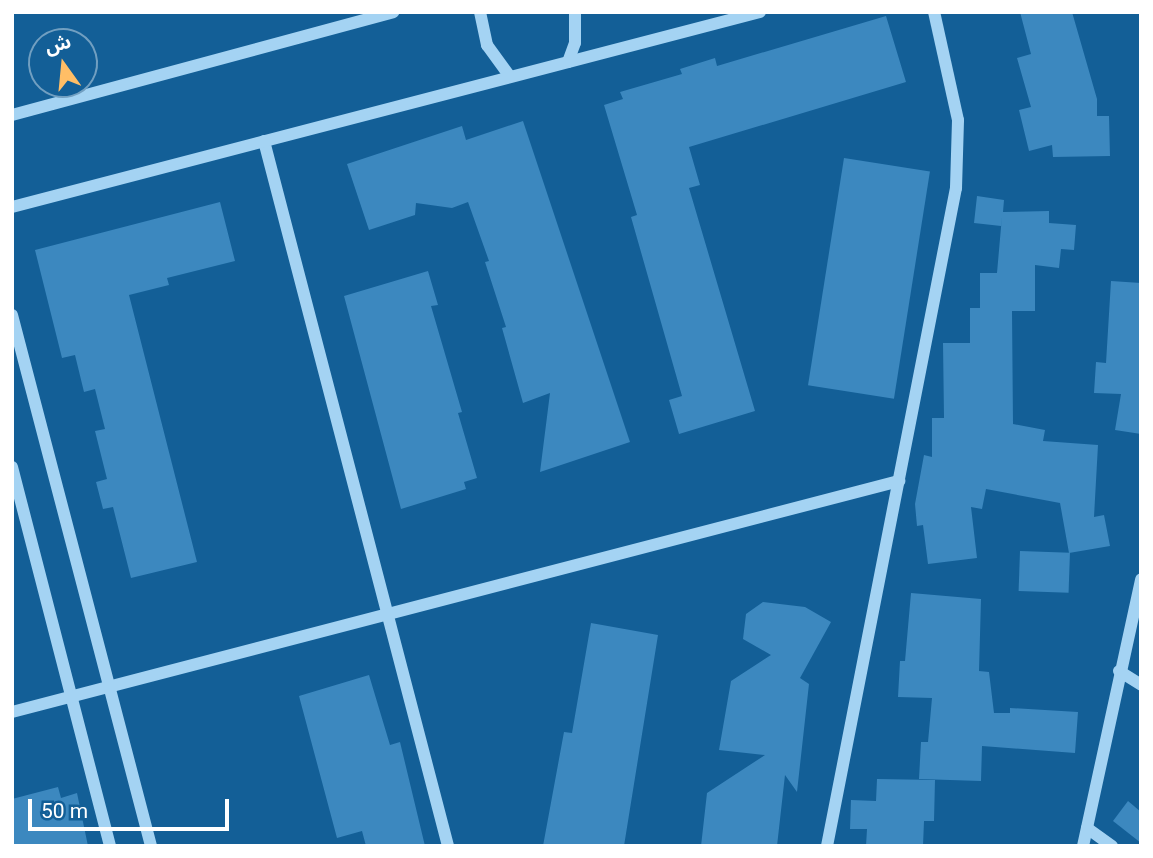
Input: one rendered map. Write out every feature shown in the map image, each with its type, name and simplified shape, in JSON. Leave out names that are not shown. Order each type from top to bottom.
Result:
[{"type":"street","points":[[12,116],[393,12]]},
{"type":"street","points":[[480,12],[487,45],[510,77]]},
{"type":"street","points":[[568,62],[575,43],[575,12]]},
{"type":"street","points":[[12,207],[760,12]]},
{"type":"street","points":[[827,846],[956,188],[958,120],[934,12]]},
{"type":"street","points":[[264,141],[448,846]]},
{"type":"street","points":[[12,315],[151,846]]},
{"type":"street","points":[[12,467],[110,846]]},
{"type":"street","points":[[12,712],[899,481]]},
{"type":"street","points":[[1083,846],[1141,579]]},
{"type":"street","points":[[1119,671],[1141,685]]},
{"type":"street","points":[[1087,828],[1112,846]]},
{"type":"building","points":[[1020,12],[1072,12],[1097,99],[1097,116],[1109,116],[1110,156],[1053,157],[1052,145],[1029,151],[1019,110],[1031,107],[1017,58],[1031,54]]},
{"type":"building","points":[[886,16],[906,82],[689,147],[700,185],[689,188],[755,411],[679,434],[669,400],[682,396],[631,217],[637,215],[604,105],[623,99],[620,92],[682,74],[680,69],[715,58],[717,66]]},
{"type":"building","points":[[523,121],[630,442],[540,472],[550,393],[523,403],[502,328],[506,327],[485,262],[489,261],[468,202],[452,208],[416,203],[415,215],[369,230],[347,164],[462,126],[466,140]]},
{"type":"building","points":[[844,158],[930,172],[894,399],[808,385]]},
{"type":"building","points":[[977,196],[1004,200],[1003,212],[1049,211],[1049,223],[1076,225],[1074,250],[1061,249],[1059,268],[1035,265],[1035,311],[1012,311],[1013,424],[1045,430],[1043,441],[1098,445],[1094,517],[1104,515],[1110,546],[1069,553],[1060,503],[986,489],[982,509],[971,507],[977,558],[928,564],[923,525],[917,526],[915,504],[924,455],[932,457],[932,418],[944,418],[943,343],[970,343],[970,308],[980,308],[980,273],[997,273],[1002,216],[1001,226],[974,223]]},
{"type":"building","points":[[220,202],[235,261],[167,278],[169,285],[129,295],[197,562],[131,578],[113,507],[103,509],[96,482],[107,479],[95,431],[105,429],[95,389],[84,392],[75,355],[62,358],[35,250]]},
{"type":"building","points":[[428,271],[438,305],[431,306],[462,412],[458,413],[477,478],[464,482],[466,489],[401,509],[344,296]]},
{"type":"building","points":[[1111,281],[1141,283],[1141,434],[1115,430],[1121,394],[1094,393],[1096,362],[1106,363]]},
{"type":"building","points":[[1020,551],[1070,553],[1069,593],[1019,591]]},
{"type":"building","points":[[911,593],[981,599],[979,671],[989,672],[994,713],[1010,713],[1010,708],[1078,712],[1075,753],[982,746],[981,781],[919,779],[921,742],[928,742],[932,698],[898,697],[900,661],[905,661]]},
{"type":"building","points":[[763,602],[805,607],[831,622],[800,678],[809,684],[797,792],[785,775],[777,846],[701,846],[707,793],[765,755],[719,750],[731,681],[771,655],[743,639],[746,614]]},
{"type":"building","points":[[591,623],[658,635],[624,846],[543,846],[564,732],[572,733]]},
{"type":"building","points":[[369,675],[390,745],[400,742],[425,846],[366,846],[362,831],[337,838],[299,696]]},
{"type":"building","points":[[877,779],[935,780],[934,821],[924,821],[923,846],[866,846],[867,829],[850,829],[851,800],[876,801]]},
{"type":"building","points":[[58,787],[61,798],[77,793],[88,846],[12,846],[12,799]]},
{"type":"building","points":[[1128,801],[1141,812],[1141,843],[1113,821]]}]
